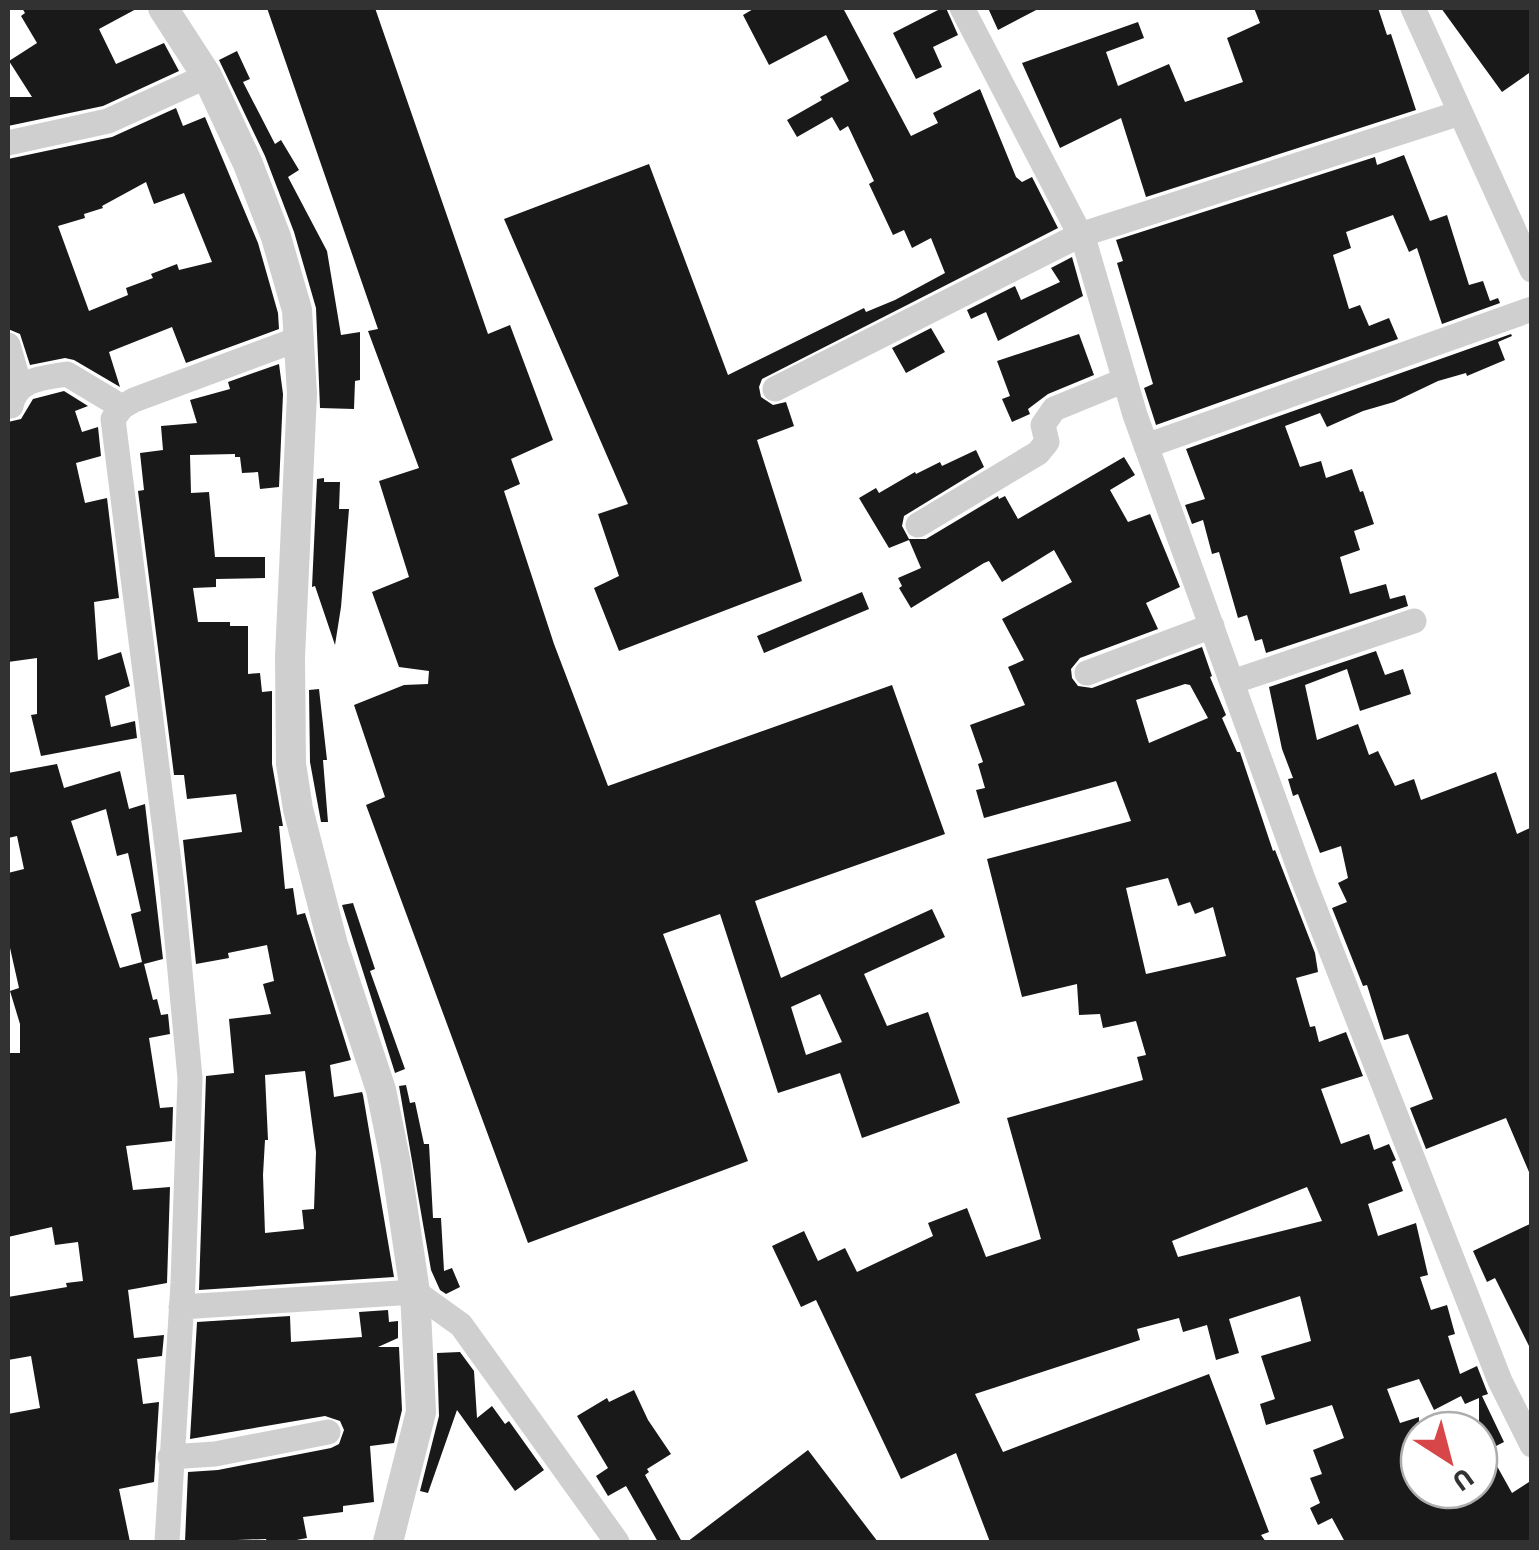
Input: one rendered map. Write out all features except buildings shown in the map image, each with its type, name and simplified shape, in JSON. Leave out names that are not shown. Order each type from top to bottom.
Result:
[{"type":"street","points":[[163,8],[207,76],[248,164],[276,237],[297,310],[302,394],[290,658],[290,764],[332,945],[381,1090],[415,1292],[420,1412],[388,1542]]},
{"type":"street","points":[[962,8],[1080,235],[1146,446],[1380,1081],[1500,1381],[1532,1445]]},
{"type":"street","points":[[1412,8],[1532,270]]},
{"type":"street","points":[[8,143],[108,121],[207,76]]},
{"type":"street","points":[[775,388],[1080,235],[1460,112]]},
{"type":"street","points":[[1146,446],[1532,309]]},
{"type":"street","points":[[167,1542],[190,1078],[172,886],[113,419],[122,407],[301,338]]},
{"type":"street","points":[[8,346],[15,396],[30,381],[67,374],[122,407]]},
{"type":"street","points":[[918,525],[1038,453],[1047,442],[1043,425],[1054,410],[1124,380]]},
{"type":"street","points":[[1232,682],[1414,621]]},
{"type":"street","points":[[1087,673],[1212,626]]},
{"type":"street","points":[[181,1307],[415,1292],[462,1325],[617,1542]]},
{"type":"street","points":[[170,1457],[215,1454],[328,1432]]}]
